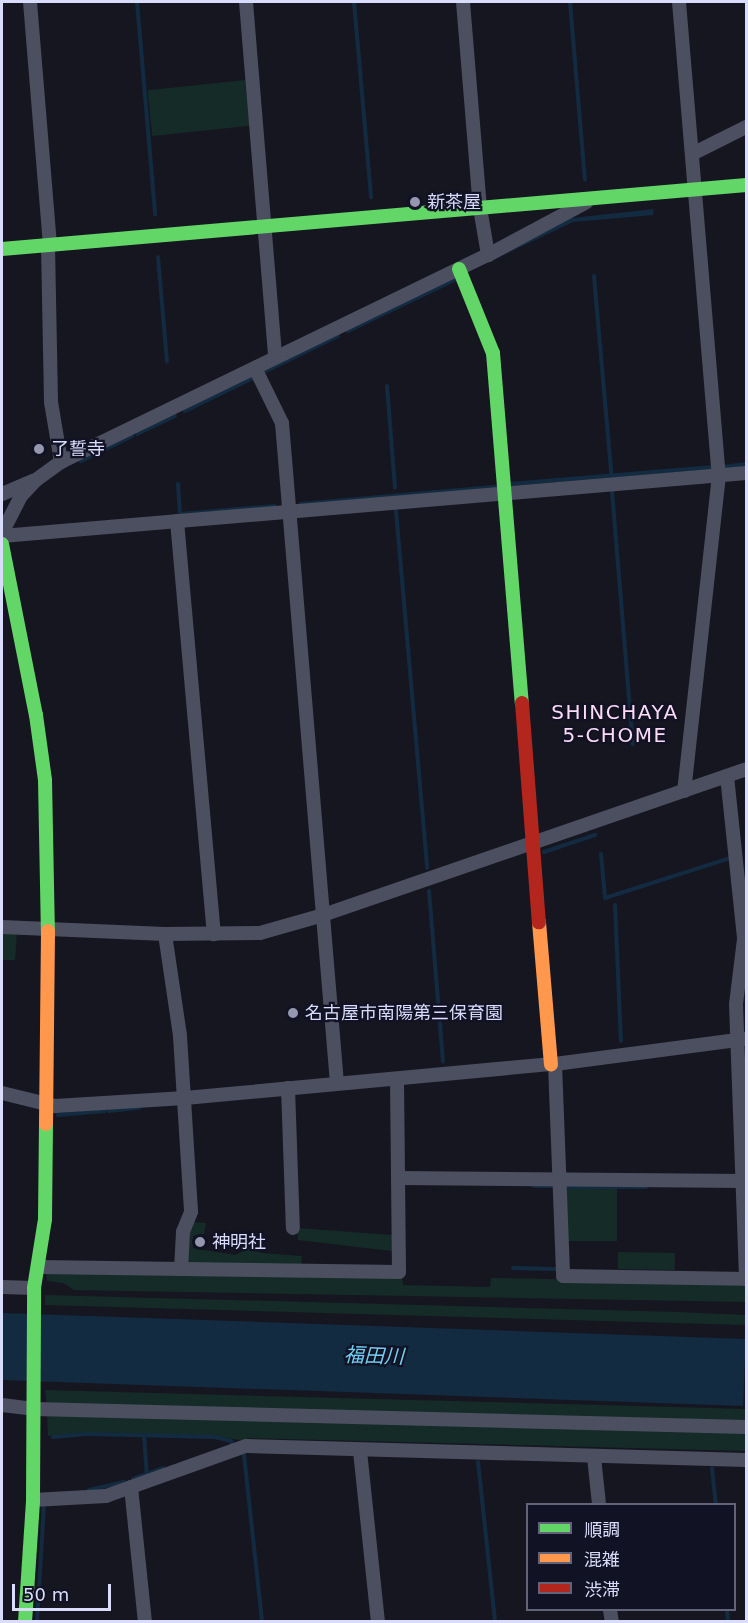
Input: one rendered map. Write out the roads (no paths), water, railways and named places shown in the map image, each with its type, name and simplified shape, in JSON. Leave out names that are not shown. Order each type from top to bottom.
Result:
[{"type":"street","points":[[30,2],[49,245],[51,402],[61,462]]},
{"type":"street","points":[[246,2],[274,358]]},
{"type":"street","points":[[463,2],[480,208],[488,255]]},
{"type":"street","points":[[679,2],[720,475],[684,791]]},
{"type":"street","points":[[692,154],[747,127]]},
{"type":"street","points":[[2,249],[747,185]]},
{"type":"street","points":[[2,535],[21,496],[36,480],[61,462],[488,255],[594,198]]},
{"type":"street","points":[[459,269],[493,352],[503,494],[553,1064],[563,1276],[747,1279],[743,1040],[736,1004],[744,939],[727,776]]},
{"type":"street","points":[[255,368],[282,423],[337,1083]]},
{"type":"street","points":[[2,535],[747,473]]},
{"type":"street","points":[[2,494],[36,480]]},
{"type":"street","points":[[177,521],[214,934]]},
{"type":"street","points":[[2,544],[36,716],[45,780],[48,929],[45,1219],[34,1288],[33,1500],[25,1622]]},
{"type":"street","points":[[2,927],[165,934],[260,933],[323,915],[747,769]]},
{"type":"street","points":[[165,934],[185,1098],[191,1212],[183,1232],[181,1269]]},
{"type":"street","points":[[2,1093],[45,1106],[185,1098],[553,1064],[743,1040]]},
{"type":"street","points":[[38,1267],[399,1272],[397,1079]]},
{"type":"street","points":[[288,1088],[293,1228]]},
{"type":"street","points":[[398,1178],[745,1181]]},
{"type":"street","points":[[2,1287],[34,1288]]},
{"type":"street","points":[[2,1405],[34,1403],[747,1427]]},
{"type":"street","points":[[33,1500],[91,1498],[131,1487],[246,1446],[360,1451],[747,1460]]},
{"type":"street","points":[[360,1451],[378,1622]]},
{"type":"street","points":[[594,1457],[599,1503]]},
{"type":"street","points":[[131,1487],[145,1622]]},
{"type":"water","points":[[654,209],[653,215],[573,222],[466,273],[572,218]]},
{"type":"water","name":"福田川","points":[[2,1313],[746,1339],[743,1406],[2,1380]]},
{"type":"waterway","points":[[137,2],[155,214]]},
{"type":"waterway","points":[[354,2],[371,197]]},
{"type":"waterway","points":[[570,2],[585,179]]},
{"type":"waterway","points":[[158,257],[167,362]]},
{"type":"waterway","points":[[594,276],[611,472]]},
{"type":"waterway","points":[[348,331],[454,280]]},
{"type":"waterway","points":[[266,371],[338,336]]},
{"type":"waterway","points":[[185,411],[253,378]]},
{"type":"waterway","points":[[387,386],[395,488]]},
{"type":"waterway","points":[[137,434],[175,416]]},
{"type":"waterway","points":[[81,461],[132,436]]},
{"type":"waterway","points":[[724,467],[746,464]]},
{"type":"waterway","points":[[510,484],[713,467]]},
{"type":"waterway","points":[[178,484],[180,514],[275,506]]},
{"type":"waterway","points":[[300,504],[496,487]]},
{"type":"waterway","points":[[612,491],[633,744]]},
{"type":"waterway","points":[[396,511],[427,868]]},
{"type":"waterway","points":[[544,852],[595,835]]},
{"type":"waterway","points":[[601,854],[605,898],[730,858]]},
{"type":"waterway","points":[[429,891],[443,1061]]},
{"type":"waterway","points":[[615,905],[621,1041]]},
{"type":"waterway","points":[[109,1111],[139,1108]]},
{"type":"waterway","points":[[58,1115],[105,1111]]},
{"type":"waterway","points":[[534,1186],[553,1186]]},
{"type":"waterway","points":[[566,1187],[646,1187]]},
{"type":"waterway","points":[[513,1268],[555,1269]]},
{"type":"waterway","points":[[53,1437],[90,1434],[215,1437],[231,1441],[233,1445]]},
{"type":"waterway","points":[[144,1435],[147,1474]]},
{"type":"waterway","points":[[244,1455],[262,1622]]},
{"type":"waterway","points":[[478,1462],[495,1622]]},
{"type":"waterway","points":[[133,1479],[163,1468]]},
{"type":"waterway","points":[[712,1468],[716,1503]]},
{"type":"waterway","points":[[89,1490],[124,1482]]},
{"type":"waterway","points":[[37,1622],[44,1505]]},
{"type":"waterway","points":[[727,1611],[728,1622]]},
{"type":"place","name":"新茶屋","points":[[415,202]]},
{"type":"place","name":"了誓寺","points":[[39,449]]},
{"type":"place","name":"名古屋市南陽第三保育園","points":[[293,1013]]},
{"type":"place","name":"神明社","points":[[200,1242]]},
{"type":"district","name":"SHINCHAYA 5-CHOME","points":[[615,724]]}]
